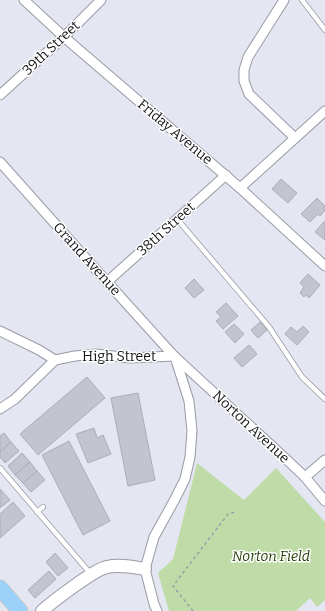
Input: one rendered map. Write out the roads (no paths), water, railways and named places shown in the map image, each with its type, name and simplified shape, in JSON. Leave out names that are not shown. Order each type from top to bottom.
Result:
[{"type":"main road","points":[[0,588],[20,611]]},
{"type":"street","name":"Friday Avenue","points":[[24,0],[64,37],[226,175],[325,266]]},
{"type":"street","name":"39th Street","points":[[0,95],[64,37],[101,0]]},
{"type":"street","points":[[284,0],[248,57],[244,70],[244,81],[249,94],[295,138]]},
{"type":"street","points":[[240,188],[325,111]]},
{"type":"street","name":"Grand Avenue","points":[[0,162],[174,356]]},
{"type":"street","name":"38th Street","points":[[107,282],[226,175]]},
{"type":"street","points":[[0,331],[39,350],[55,360],[14,399],[0,409]]},
{"type":"street","name":"High Street","points":[[55,360],[96,354],[130,358],[174,356]]},
{"type":"street","points":[[157,611],[144,569],[154,537],[182,485],[190,457],[192,431],[189,401],[174,356]]},
{"type":"street","name":"Norton Avenue","points":[[174,356],[304,477],[325,501]]},
{"type":"street","points":[[304,477],[325,460]]},
{"type":"street","points":[[42,611],[92,575],[106,567],[121,566],[144,569]]},
{"type":"lane","points":[[302,0],[325,30]]},
{"type":"lane","points":[[177,220],[269,327],[302,376],[325,399]]},
{"type":"lane","points":[[0,468],[92,575]]},
{"type":"lane","points":[[37,512],[43,507]]},
{"type":"park label","name":"Norton Field","points":[[271,556]]}]
